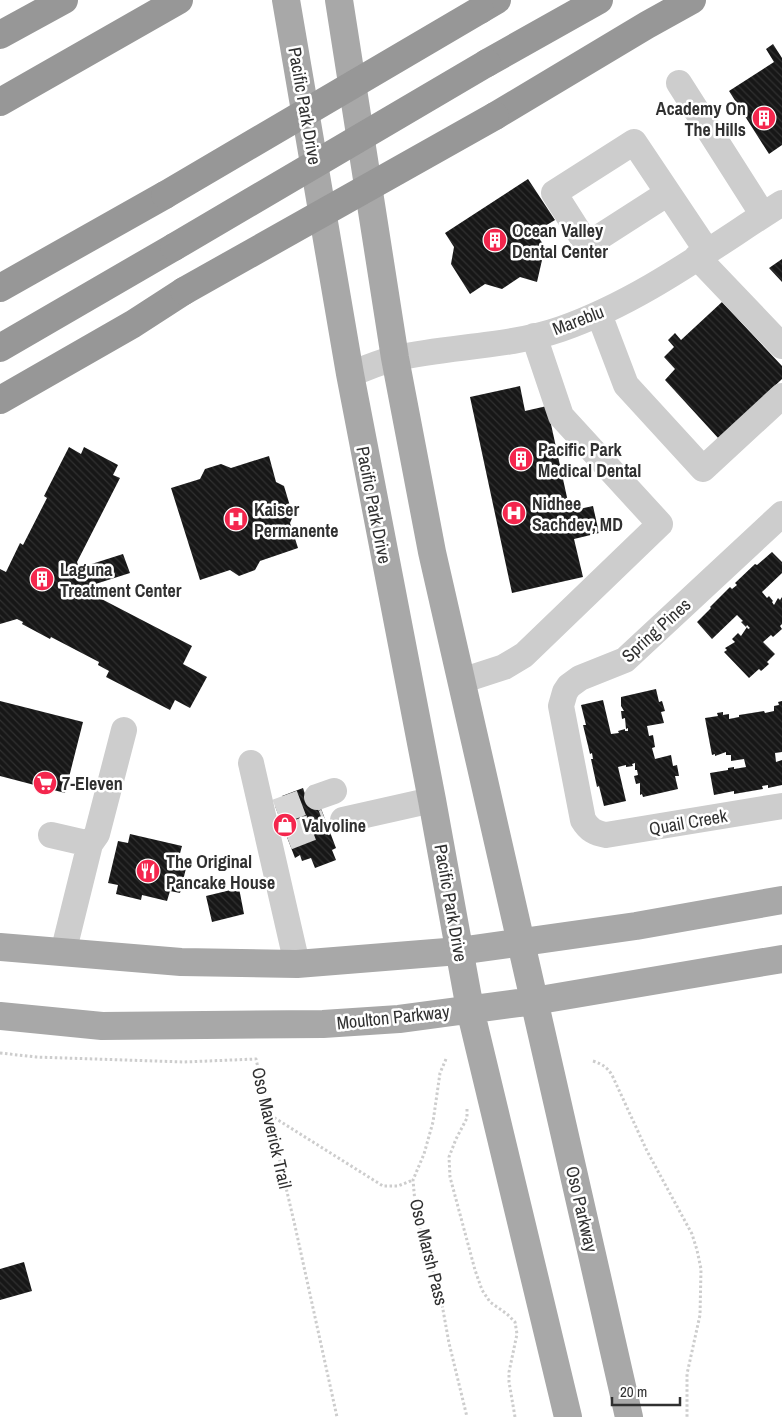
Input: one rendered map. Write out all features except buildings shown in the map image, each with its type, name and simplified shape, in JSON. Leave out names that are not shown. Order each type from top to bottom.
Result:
[{"type":"highway","points":[[0,35],[64,0]]},
{"type":"highway","points":[[0,102],[179,0]]},
{"type":"highway","points":[[0,348],[598,0]]},
{"type":"highway","points":[[0,400],[133,324],[184,291],[495,116],[647,24],[692,0]]},
{"type":"highway","points":[[0,288],[489,5]]},
{"type":"main road","name":"Pacific Park Drive","points":[[286,0],[350,374],[470,1009]]},
{"type":"main road","points":[[339,0],[395,358],[432,552],[534,1001]]},
{"type":"main road","points":[[0,947],[181,962],[297,964],[459,951],[521,943],[636,926],[782,900]]},
{"type":"main road","name":"Moulton Parkway","points":[[0,1016],[102,1026],[323,1024],[399,1019],[534,1001],[782,959]]},
{"type":"main road","name":"Oso Parkway","points":[[534,1001],[629,1417]]},
{"type":"main road","points":[[470,1009],[568,1417]]},
{"type":"street","points":[[679,83],[773,209]]},
{"type":"street","points":[[668,193],[702,254],[782,346]]},
{"type":"street","name":"Mareblu","points":[[350,374],[395,358],[534,336],[560,330],[636,296],[773,209]]},
{"type":"street","points":[[599,314],[626,386],[703,469],[782,396]]},
{"type":"street","points":[[461,681],[504,667],[524,655],[660,524],[560,416],[534,336]]},
{"type":"street","name":"Spring Pines","points":[[593,832],[583,820],[561,706],[565,692],[569,686],[580,678],[625,660],[782,514]]},
{"type":"street","points":[[63,953],[90,844],[97,834],[124,730]]},
{"type":"street","points":[[251,762],[274,827],[297,964]]},
{"type":"street","points":[[332,809],[432,800]]},
{"type":"street","name":"Quail Creek","points":[[593,832],[606,835],[782,806]]},
{"type":"street","points":[[51,835],[90,844]]},
{"type":"path","name":"Oso Maverick Trail","points":[[0,1053],[36,1057],[175,1062],[256,1059],[336,1417]]},
{"type":"path","name":"Oso Marsh Pass","points":[[446,1059],[440,1073],[433,1122],[424,1154],[413,1180],[416,1214],[442,1299],[449,1343],[467,1417]]},
{"type":"path","points":[[593,1061],[608,1069],[612,1075],[647,1151],[692,1234],[697,1250],[700,1269],[700,1315],[688,1374],[687,1417]]},
{"type":"path","points":[[467,1106],[467,1118],[449,1157],[450,1177],[482,1290],[490,1302],[515,1322],[517,1334],[509,1372],[515,1417]]},
{"type":"path","points":[[269,1115],[383,1186],[398,1186],[413,1180]]},
{"type":"tunnel","points":[[277,812],[317,797]]},
{"type":"tunnel","points":[[287,837],[326,822]]},
{"type":"place","name":"Academy On The Hills","points":[[764,118]]},
{"type":"place","name":"Ocean Valley Dental Center","points":[[495,240]]},
{"type":"place","name":"Pacific Park Medical Dental","points":[[521,459]]},
{"type":"place","name":"Nidhee Sachdev, MD","points":[[514,513]]},
{"type":"place","name":"Kaiser Permanente","points":[[236,519]]},
{"type":"place","name":"Laguna Treatment Center","points":[[42,579]]},
{"type":"place","name":"7-Eleven","points":[[45,783]]},
{"type":"place","name":"Valvoline","points":[[285,825]]},
{"type":"place","name":"The Original Pancake House","points":[[148,871]]}]
